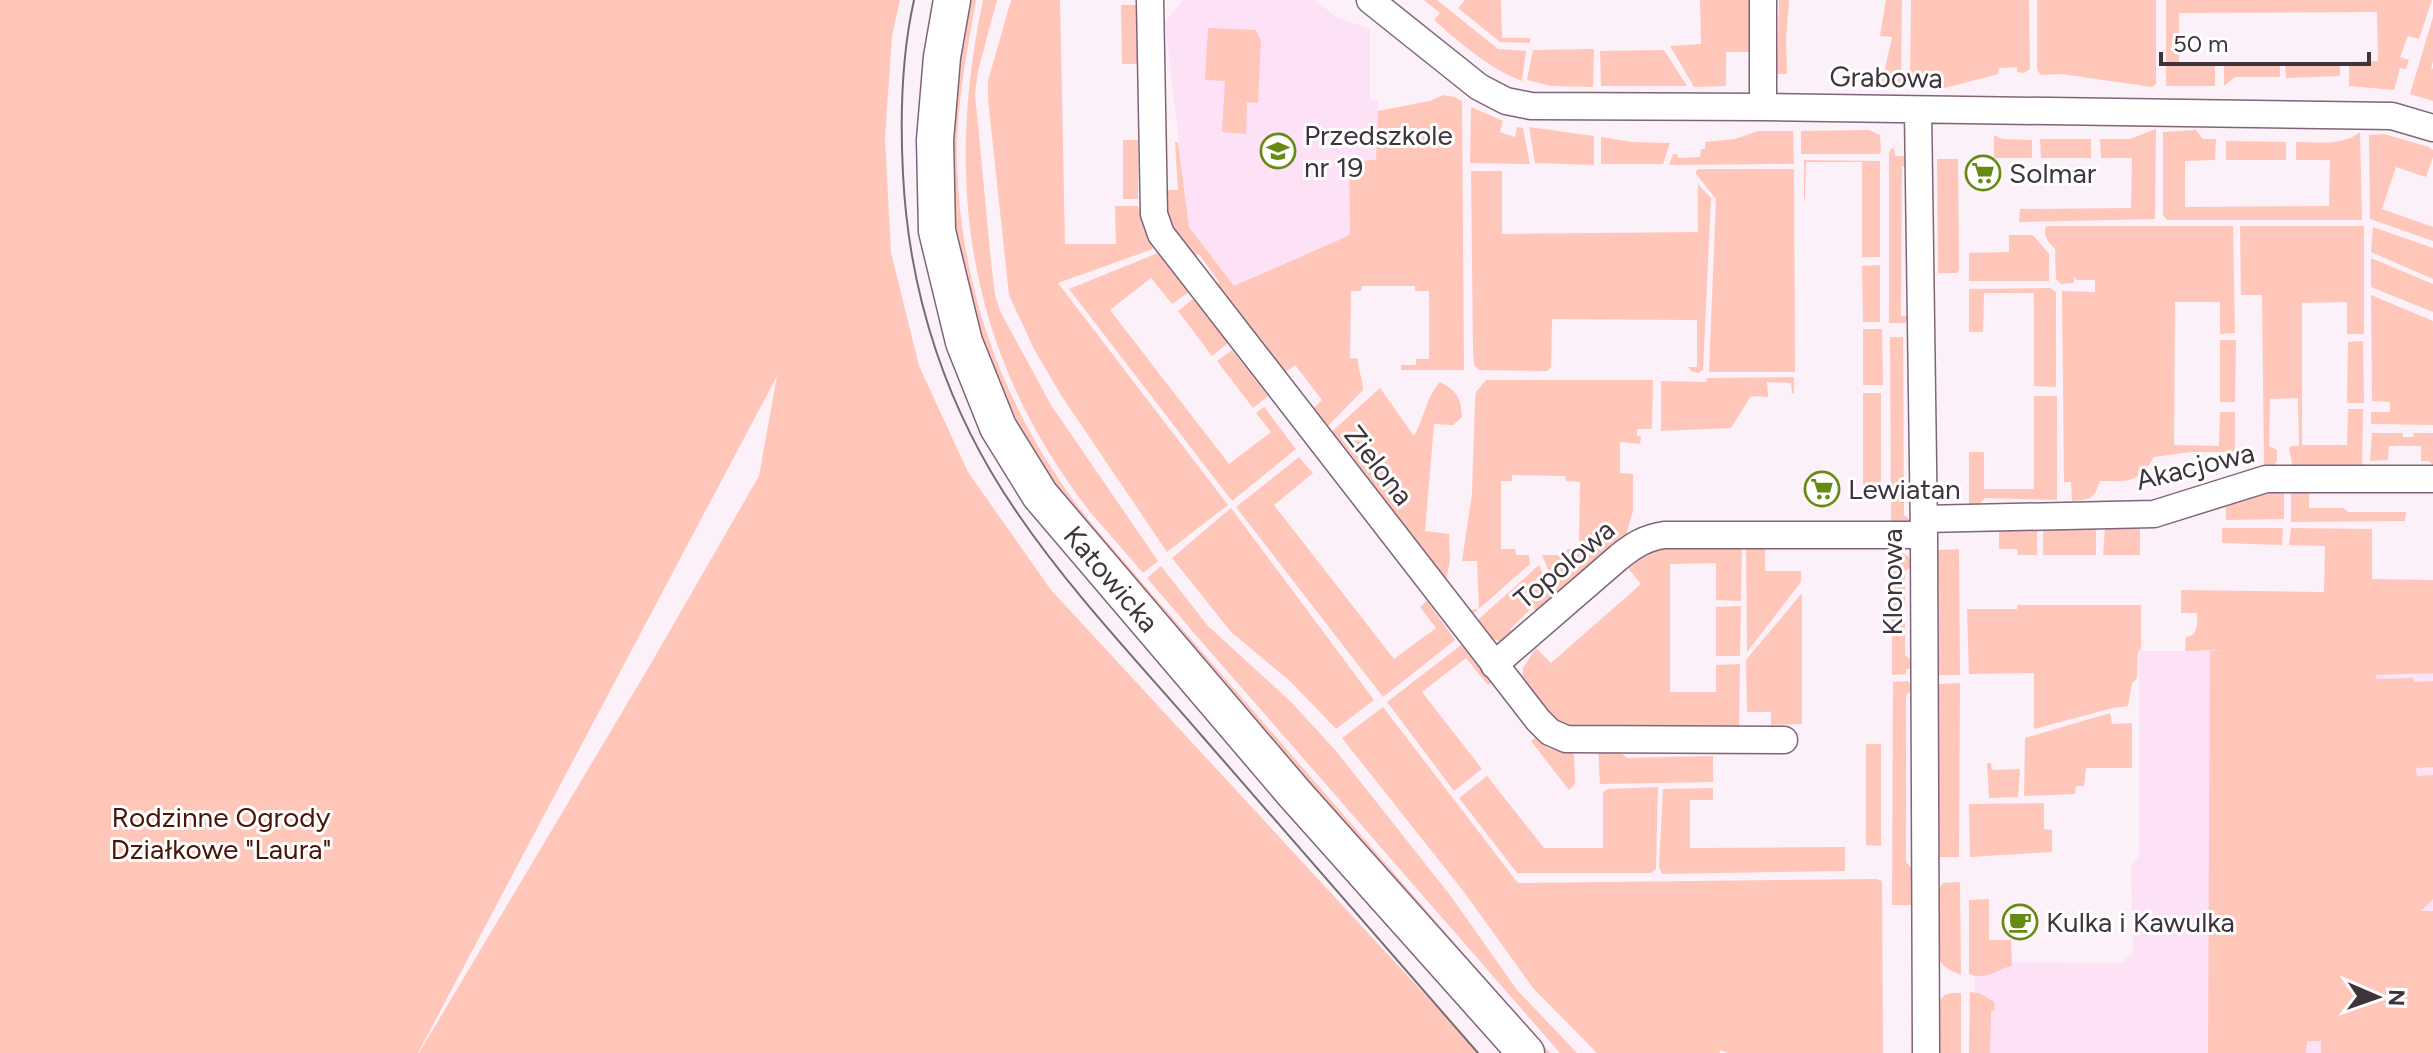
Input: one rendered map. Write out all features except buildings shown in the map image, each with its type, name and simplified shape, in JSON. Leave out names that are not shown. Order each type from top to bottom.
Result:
[{"type":"main road","name":"Katowicka","points":[[952,0],[942,57],[935,140],[937,231],[964,342],[998,427],[1040,495],[1294,793],[1526,1053]]},
{"type":"street","name":"Zielona","points":[[1150,0],[1154,214],[1161,234],[1494,665],[1550,732],[1566,739],[1784,740]]},
{"type":"street","name":"Grabowa","points":[[1370,0],[1479,87],[1506,101],[1531,106],[2392,116],[2433,128]]},
{"type":"street","points":[[1763,0],[1763,107]]},
{"type":"street","name":"Klonowa","points":[[1918,110],[1924,527],[1926,1053]]},
{"type":"street","name":"Akacjowa","points":[[1924,527],[2154,514],[2266,479],[2433,479]]},
{"type":"street","name":"Topolowa","points":[[1494,665],[1619,557],[1650,537],[1924,527]]},
{"type":"shaded area","name":"Przedszkole nr 19","points":[[1183,0],[1315,0],[1336,17],[1370,29],[1370,100],[1378,101],[1376,161],[1348,161],[1351,235],[1234,286],[1189,227],[1165,22]]},
{"type":"shaded area","points":[[2433,642],[2433,1053],[1976,1053],[1975,962],[2122,963],[2133,952],[2131,867],[2139,856],[2139,651]]},
{"type":"green space","name":"Rodzinne Ogrody Działkowe \"Laura\"","points":[[0,0],[900,0],[892,36],[885,138],[891,253],[919,366],[968,472],[1051,590],[1479,1053],[419,1053],[759,476],[777,376],[418,1053],[0,1053]]},
{"type":"green space","points":[[969,0],[976,0],[957,139],[963,231],[982,320],[997,363],[1037,445],[1099,533],[1550,1053],[1542,1053],[1117,563],[1067,501],[1014,415],[980,332],[959,246],[953,202],[951,137]]},
{"type":"green space","points":[[983,0],[997,0],[975,94],[995,295],[1000,311],[1051,405],[1158,561],[1143,573],[1091,513],[1050,454],[1017,394],[993,332],[977,269],[968,205],[966,138],[971,70]]},
{"type":"green space","points":[[1011,0],[1060,0],[1065,244],[1116,244],[1115,206],[1138,206],[1153,249],[1058,283],[1228,505],[1167,552],[1061,395],[1034,349],[1009,295],[988,81]]},
{"type":"green space","points":[[1424,0],[1437,0],[1498,49],[1526,51],[1522,81],[1487,62],[1454,38],[1434,20],[1440,13]]},
{"type":"green space","points":[[1465,0],[1501,0],[1502,38],[1530,38],[1530,43],[1500,42],[1458,8]]},
{"type":"green space","points":[[1700,0],[1751,0],[1750,52],[1726,52],[1726,86],[1694,87],[1670,46],[1701,44]]},
{"type":"green space","points":[[1779,0],[1789,0],[1787,74],[1777,74]]},
{"type":"green space","points":[[1886,0],[1902,0],[1901,86],[1881,87],[1892,37],[1880,36]]},
{"type":"green space","points":[[1911,0],[2029,0],[2030,69],[2024,73],[2017,72],[2017,67],[1999,68],[1998,74],[1945,88],[1910,88]]},
{"type":"green space","points":[[2037,0],[2156,0],[2156,84],[2152,87],[2061,74],[2041,75],[2037,70]]},
{"type":"green space","points":[[2166,0],[2432,0],[2419,39],[2408,36],[2400,57],[2409,60],[2406,69],[2400,68],[2394,90],[2349,86],[2349,62],[2378,61],[2377,12],[2179,13],[2179,62],[2215,62],[2215,86],[2166,86]]},
{"type":"green space","points":[[1121,5],[1138,5],[1138,64],[1122,64]]},
{"type":"green space","points":[[2433,17],[2431,68],[2433,101],[2410,94]]},
{"type":"green space","points":[[1208,28],[1256,30],[1261,41],[1258,103],[1247,102],[1246,134],[1222,132],[1225,81],[1205,80]]},
{"type":"green space","points":[[1594,49],[1593,87],[1551,86],[1527,80],[1533,50]]},
{"type":"green space","points":[[1664,50],[1687,86],[1601,86],[1600,51]]},
{"type":"green space","points":[[2224,62],[2280,62],[2280,77],[2235,77],[2224,86]]},
{"type":"green space","points":[[2285,62],[2340,62],[2340,76],[2286,78]]},
{"type":"green space","points":[[1443,95],[1462,101],[1464,370],[1401,370],[1401,365],[1416,365],[1416,359],[1429,359],[1429,291],[1415,291],[1415,286],[1362,286],[1361,291],[1351,291],[1350,358],[1358,359],[1363,390],[1322,432],[1313,409],[1322,400],[1295,365],[1279,377],[1214,287],[1219,282],[1199,254],[1189,259],[1166,226],[1161,190],[1178,190],[1175,142],[1178,142],[1189,227],[1234,286],[1350,235],[1349,161],[1376,160],[1378,111],[1430,101]]},
{"type":"green space","points":[[1471,107],[1503,121],[1500,132],[1515,137],[1517,127],[1523,128],[1530,164],[1470,163]]},
{"type":"green space","points":[[1529,127],[1594,136],[1594,165],[1535,163]]},
{"type":"green space","points":[[2156,129],[2155,219],[2019,222],[2020,209],[2131,208],[2132,158],[2101,158],[2100,139],[2130,139]]},
{"type":"green space","points":[[1869,130],[1880,135],[1879,154],[1801,154],[1801,131]]},
{"type":"green space","points":[[2196,130],[2203,139],[2216,139],[2215,160],[2185,161],[2185,207],[2329,206],[2330,160],[2296,160],[2296,142],[2338,141],[2360,132],[2362,220],[2167,220],[2163,215],[2163,132]]},
{"type":"green space","points":[[1758,131],[1793,131],[1794,164],[1669,165],[1673,154],[1677,154],[1678,158],[1700,157],[1705,142],[1735,139]]},
{"type":"green space","points":[[2384,134],[2433,150],[2426,177],[2396,167],[2382,209],[2433,227],[2433,241],[2370,219],[2369,135]]},
{"type":"green space","points":[[1994,135],[2002,139],[2032,140],[2032,158],[1994,158]]},
{"type":"green space","points":[[1601,137],[1670,143],[1663,164],[1601,164]]},
{"type":"green space","points":[[2040,139],[2091,139],[2091,158],[2041,158]]},
{"type":"green space","points":[[1123,140],[1138,140],[1138,199],[1123,199]]},
{"type":"green space","points":[[2226,141],[2286,142],[2286,160],[2226,160]]},
{"type":"green space","points":[[1894,148],[1895,156],[1909,156],[1909,166],[1902,166],[1901,316],[1908,316],[1906,323],[1889,323],[1889,152]]},
{"type":"green space","points":[[1937,159],[1958,159],[1957,273],[1938,273]]},
{"type":"green space","points":[[1804,160],[1880,161],[1880,257],[1862,257],[1862,162],[1806,162],[1804,199]]},
{"type":"green space","points":[[1699,169],[1794,169],[1795,372],[1709,372],[1716,199],[1696,174]]},
{"type":"green space","points":[[1471,171],[1502,171],[1502,234],[1698,232],[1698,184],[1711,198],[1703,370],[1692,372],[1688,367],[1697,367],[1697,320],[1552,319],[1551,367],[1547,371],[1479,370],[1474,365],[1473,352]]},
{"type":"green space","points":[[2046,226],[2233,226],[2235,333],[2220,334],[2220,302],[2175,302],[2174,445],[2219,446],[2220,412],[2235,412],[2235,452],[2191,452],[2154,457],[2143,472],[2132,479],[2100,481],[2091,497],[2072,501],[2071,482],[2064,482],[2062,291],[2095,292],[2095,280],[2077,280],[2074,277],[2074,283],[2061,284],[2056,279],[2055,249],[2046,236]]},
{"type":"green space","points":[[2240,226],[2364,226],[2364,334],[2347,334],[2347,302],[2302,303],[2302,445],[2347,445],[2348,409],[2363,409],[2362,471],[2293,468],[2289,448],[2299,446],[2298,398],[2270,399],[2269,446],[2277,450],[2277,460],[2274,467],[2264,468],[2262,295],[2241,295]]},
{"type":"green space","points":[[2373,227],[2433,248],[2433,279],[2371,252]]},
{"type":"green space","points":[[2009,235],[2033,235],[2049,254],[2049,281],[1969,281],[1969,253],[2009,252]]},
{"type":"green space","points":[[1158,253],[1189,292],[1172,304],[1151,278],[1110,310],[1229,464],[1271,432],[1256,413],[1264,407],[1296,449],[1232,501],[1069,289]]},
{"type":"green space","points":[[2371,258],[2433,284],[2433,312],[2371,287]]},
{"type":"green space","points":[[1880,265],[1880,322],[1863,322],[1862,266]]},
{"type":"green space","points":[[2050,288],[2056,292],[2056,387],[2034,386],[2034,293],[1984,293],[1983,332],[1969,332],[1969,289]]},
{"type":"green space","points":[[2371,295],[2433,321],[2433,425],[2371,424],[2371,412],[2390,412],[2390,402],[2372,401]]},
{"type":"green space","points":[[1193,299],[1228,343],[1212,356],[1178,311]]},
{"type":"green space","points":[[1863,329],[1882,329],[1883,385],[1863,385]]},
{"type":"green space","points":[[1890,337],[1903,337],[1904,515],[1911,521],[1906,530],[1891,523]]},
{"type":"green space","points":[[2220,340],[2236,340],[2235,402],[2220,402]]},
{"type":"green space","points":[[2363,341],[2364,403],[2347,403],[2348,342]]},
{"type":"green space","points":[[1232,350],[1268,396],[1253,408],[1217,361]]},
{"type":"green space","points":[[1794,377],[1794,394],[1791,383],[1767,382],[1768,397],[1751,396],[1731,428],[1661,431],[1661,381]]},
{"type":"green space","points":[[1486,380],[1653,380],[1652,429],[1637,429],[1637,436],[1641,436],[1640,444],[1620,442],[1620,473],[1633,474],[1633,511],[1624,542],[1560,599],[1542,555],[1566,555],[1567,549],[1579,549],[1580,482],[1566,481],[1565,476],[1512,475],[1512,481],[1501,481],[1501,549],[1515,549],[1516,555],[1529,555],[1530,564],[1479,609],[1477,561],[1462,561],[1472,494],[1476,392]]},
{"type":"green space","points":[[1440,382],[1457,396],[1462,417],[1453,425],[1434,424],[1425,531],[1449,534],[1450,561],[1444,590],[1424,558],[1427,555],[1341,442],[1333,448],[1327,436],[1380,388],[1414,436],[1431,394]]},
{"type":"green space","points":[[1863,393],[1881,393],[1881,492],[1866,492],[1863,495]]},
{"type":"green space","points":[[2034,396],[2057,396],[2057,500],[1985,498],[1975,510],[1969,510],[1969,452],[1984,452],[1984,489],[2034,489]]},
{"type":"green space","points":[[2372,433],[2403,433],[2403,437],[2413,437],[2414,433],[2433,433],[2433,466],[2429,461],[2421,461],[2421,446],[2389,446],[2388,460],[2370,461]]},
{"type":"green space","points":[[1299,457],[1313,473],[1274,505],[1394,659],[1436,628],[1420,607],[1427,601],[1455,640],[1383,697],[1236,507]]},
{"type":"green space","points":[[2284,490],[2284,519],[2226,520],[2226,499]]},
{"type":"green space","points":[[2291,491],[2309,491],[2309,508],[2406,512],[2405,521],[2291,522]]},
{"type":"green space","points":[[1231,508],[1374,700],[1336,729],[1291,682],[1231,632],[1172,558]]},
{"type":"green space","points":[[2105,528],[2140,529],[2140,555],[2103,555]]},
{"type":"green space","points":[[2222,528],[2281,528],[2282,545],[2222,543]]},
{"type":"green space","points":[[2291,528],[2372,529],[2372,579],[2433,580],[2433,673],[2375,675],[2377,679],[2433,681],[2433,767],[2416,768],[2417,776],[2433,775],[2433,899],[2421,911],[2433,911],[2433,1053],[2321,1053],[2321,1041],[2307,1041],[2306,1053],[2208,1053],[2210,651],[2228,650],[2185,651],[2186,637],[2193,634],[2196,628],[2197,613],[2181,613],[2181,590],[2324,592],[2325,546],[2289,545]]},
{"type":"green space","points":[[2096,529],[2096,555],[2043,555],[2043,530]]},
{"type":"green space","points":[[1999,530],[2037,530],[2037,555],[2018,555],[2017,549],[1999,549]]},
{"type":"green space","points":[[1742,545],[1741,601],[1716,600],[1716,563],[1670,564],[1670,692],[1716,692],[1716,665],[1740,664],[1739,733],[1582,735],[1550,723],[1522,678],[1523,668],[1536,648],[1551,663],[1641,584],[1628,568],[1651,551],[1663,547]]},
{"type":"green space","points":[[1891,545],[1908,556],[1913,566],[1905,571],[1905,606],[1891,607]]},
{"type":"green space","points":[[1746,546],[1765,546],[1765,571],[1801,571],[1801,582],[1747,652]]},
{"type":"green space","points":[[1959,549],[1960,675],[1939,675],[1938,550]]},
{"type":"green space","points":[[1539,565],[1554,604],[1539,616],[1533,607],[1510,629],[1519,641],[1494,640],[1471,626]]},
{"type":"green space","points":[[1161,566],[1208,626],[1291,702],[1336,751],[1450,895],[1517,990],[1577,1053],[1560,1053],[1147,578]]},
{"type":"green space","points":[[1802,593],[1802,724],[1771,725],[1771,712],[1747,712],[1746,660]]},
{"type":"green space","points":[[2018,605],[2141,605],[2141,649],[2138,652],[2137,678],[2132,683],[2128,706],[2034,729],[2034,673],[1969,674],[1967,609],[2017,609]]},
{"type":"green space","points":[[1741,606],[1740,656],[1716,656],[1716,607]]},
{"type":"green space","points":[[1479,609],[1466,620],[1462,611]]},
{"type":"green space","points":[[1905,612],[1905,655],[1912,661],[1912,669],[1906,669],[1906,674],[1892,675],[1892,613]]},
{"type":"green space","points":[[1461,645],[1491,682],[1488,685],[1466,658],[1422,692],[1482,769],[1454,791],[1387,702]]},
{"type":"green space","points":[[1908,681],[1913,690],[1906,695],[1906,862],[1913,870],[1914,905],[1892,905],[1893,682]]},
{"type":"green space","points":[[1960,683],[1959,857],[1939,857],[1939,684]]},
{"type":"green space","points":[[1383,707],[1518,883],[1882,881],[1883,1053],[1727,1053],[1721,1050],[1719,1053],[1597,1053],[1533,988],[1464,892],[1342,738]]},
{"type":"green space","points":[[2110,713],[2112,724],[2132,723],[2132,768],[2086,768],[2084,786],[2076,786],[2075,794],[2024,796],[2025,738]]},
{"type":"green space","points":[[1535,738],[1548,748],[1574,754],[1575,784],[1569,790],[1531,741]]},
{"type":"green space","points":[[1866,744],[1881,744],[1881,846],[1866,845]]},
{"type":"green space","points":[[1598,747],[1614,747],[1627,758],[1713,756],[1713,782],[1600,784]]},
{"type":"green space","points":[[1987,763],[1991,763],[1992,770],[2020,769],[2018,797],[1989,798]]},
{"type":"green space","points":[[1487,776],[1544,848],[1603,848],[1603,792],[1608,789],[1658,787],[1656,869],[1651,873],[1517,873],[1459,798]]},
{"type":"green space","points":[[1713,788],[1713,800],[1690,800],[1690,848],[1845,847],[1845,871],[1662,874],[1659,867],[1663,789]]},
{"type":"green space","points":[[2044,803],[2044,829],[2052,830],[2052,852],[1970,857],[1969,804]]},
{"type":"green space","points":[[1960,882],[1961,975],[1945,967],[1939,959],[1939,889],[1943,883]]},
{"type":"green space","points":[[1989,899],[1989,940],[2011,940],[2012,966],[1976,976],[1969,974],[1969,900]]},
{"type":"green space","points":[[1970,992],[1979,993],[1994,1002],[1990,1053],[1969,1053]]},
{"type":"green space","points":[[1961,993],[1961,1053],[1940,1053],[1940,1001],[1944,995]]},
{"type":"tram line","points":[[914,0],[906,44],[902,109],[907,220],[914,265],[936,352],[971,436],[1018,514],[1084,600],[1478,1053]]},
{"type":"place","name":"Przedszkole nr 19","points":[[1278,151]]},
{"type":"place","name":"Solmar","points":[[1983,173]]},
{"type":"place","name":"Lewiatan","points":[[1822,489]]},
{"type":"place","name":"Kulka i Kawulka","points":[[2020,922]]}]
